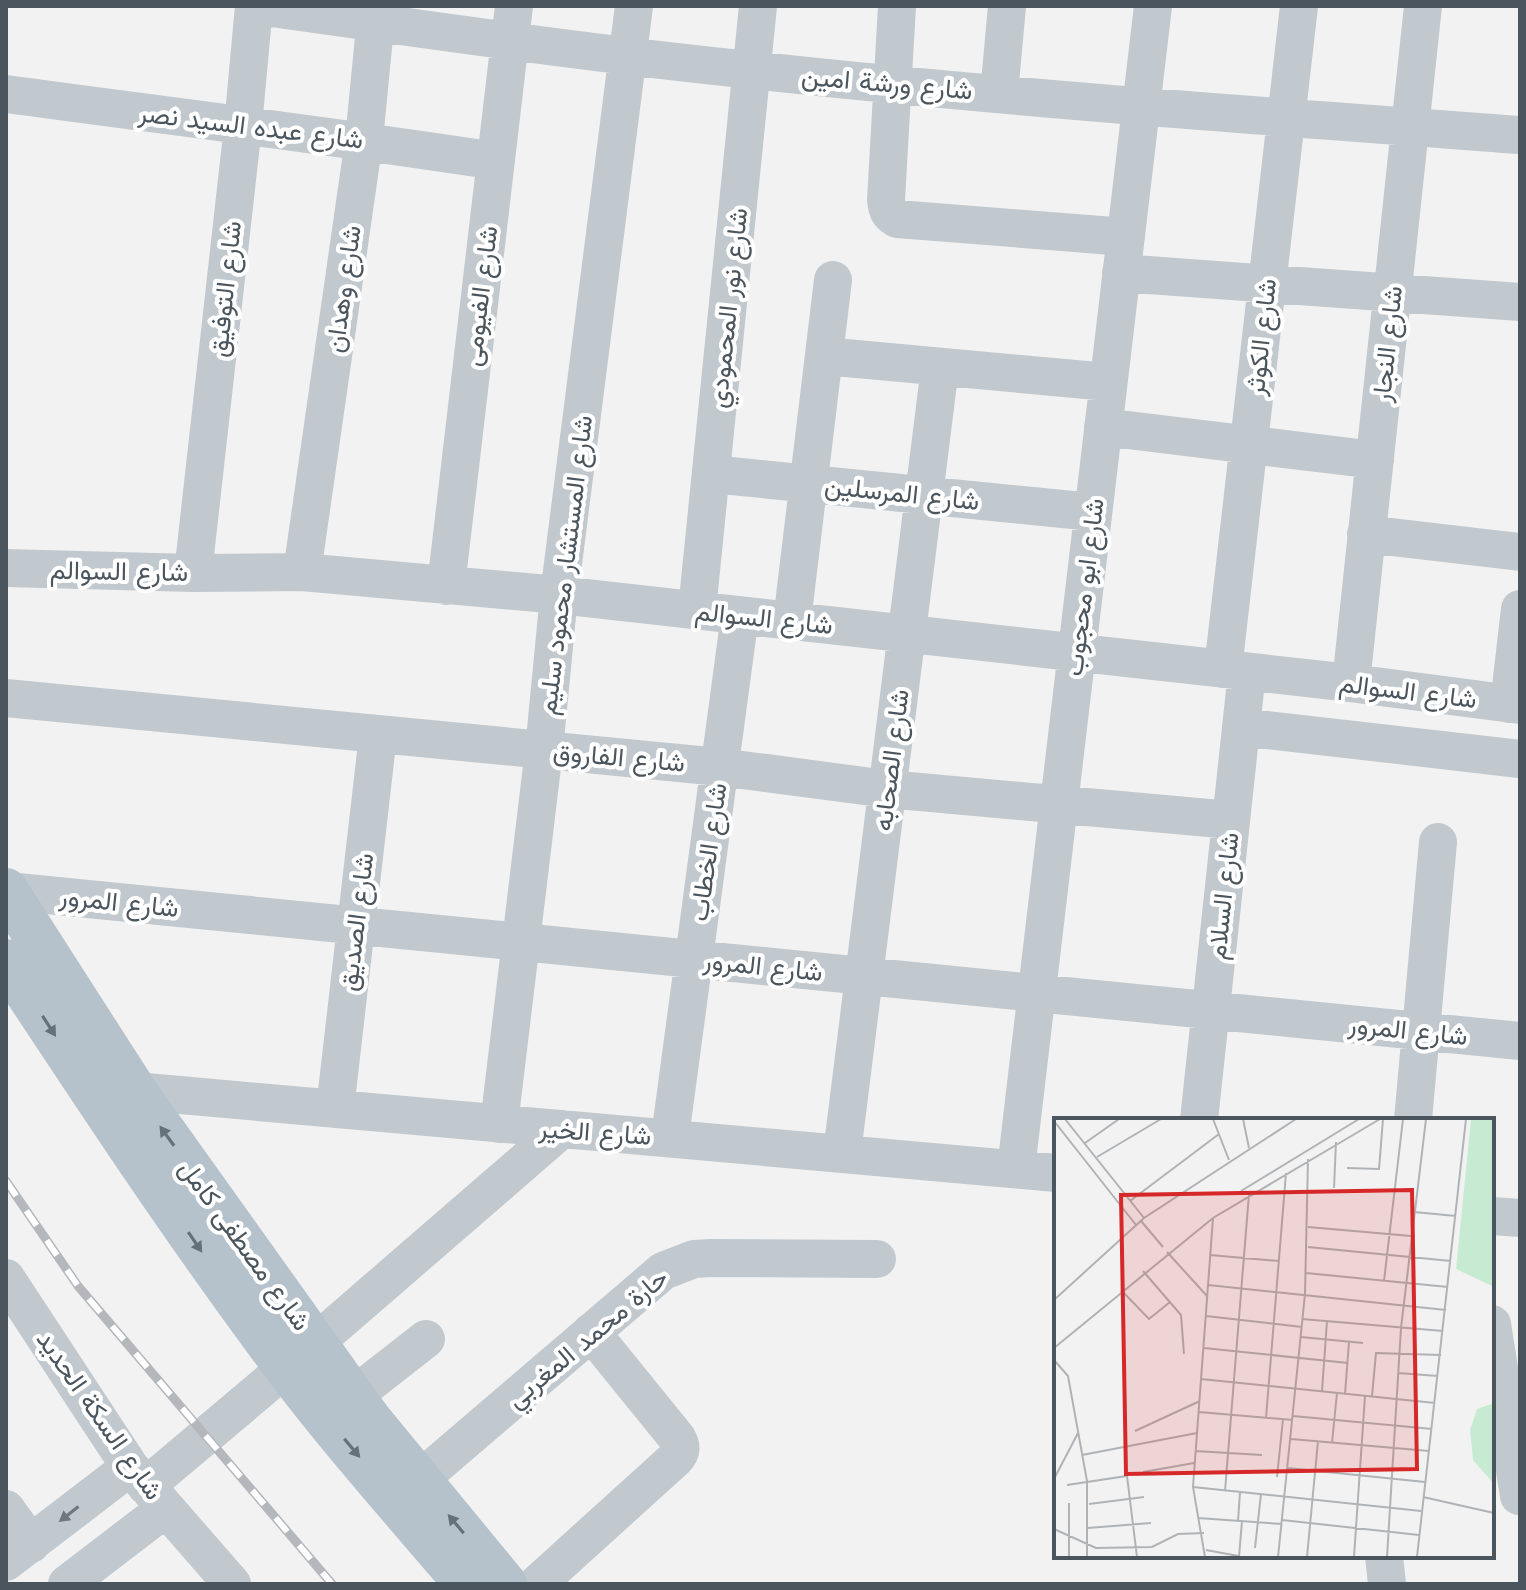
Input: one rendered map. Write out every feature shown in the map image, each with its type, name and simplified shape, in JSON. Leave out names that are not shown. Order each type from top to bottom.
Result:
[{"type":"main road","name":"شارع مصطفى كامل","points":[[6,890],[300,1356],[466,1584]]},
{"type":"main road","name":"شارع مصطفى كامل","points":[[6,961],[214,1270],[300,1356],[353,1396],[505,1584]]},
{"type":"street","name":"شارع ورشة امين","points":[[256,6],[512,24],[628,56],[752,70],[1141,107],[1520,135]]},
{"type":"street","name":"شارع التوفيق","points":[[193,573],[256,6]]},
{"type":"street","name":"شارع المستشار محمود سليم","points":[[499,1124],[544,750],[559,595],[634,6]]},
{"type":"street","name":"شارع نور المحمودي","points":[[697,610],[758,6]]},
{"type":"street","points":[[897,6],[886,200],[888,212],[897,219],[1123,255],[1267,284],[1520,302]]},
{"type":"street","points":[[999,94],[1007,6]]},
{"type":"street","name":"شارع ابو محجوب","points":[[1016,1169],[1153,6]]},
{"type":"street","name":"شارع الكوثر","points":[[1235,670],[1248,445],[1299,6]]},
{"type":"street","name":"شارع النجار","points":[[1351,683],[1423,6]]},
{"type":"street","name":"شارع وهدان","points":[[302,572],[364,140],[376,14]]},
{"type":"street","name":"شارع الفيومى","points":[[446,586],[512,24]]},
{"type":"street","name":"شارع عبده السيد نصر","points":[[6,94],[364,140],[496,161]]},
{"type":"street","points":[[792,621],[833,280]]},
{"type":"street","points":[[824,356],[1108,382]]},
{"type":"street","name":"شارع الصحابه","points":[[842,1153],[940,367]]},
{"type":"street","points":[[1103,427],[1375,460]]},
{"type":"street","name":"شارع المرسلين","points":[[711,474],[1093,512]]},
{"type":"street","points":[[1366,534],[1520,552]]},
{"type":"street","name":"شارع السوالم","points":[[6,568],[193,573],[302,572],[559,595],[1514,704]]},
{"type":"street","points":[[1514,704],[1520,609]]},
{"type":"street","name":"شارع الخطاب","points":[[670,1137],[740,615]]},
{"type":"street","name":"شارع السلام","points":[[1199,1118],[1241,727],[1235,670]]},
{"type":"street","name":"شارع الفاروق","points":[[6,698],[720,767],[887,789],[1231,820]]},
{"type":"street","points":[[1241,727],[1520,759]]},
{"type":"street","name":"شارع الصديق","points":[[335,1109],[378,735]]},
{"type":"street","points":[[1413,1118],[1438,842]]},
{"type":"street","name":"شارع المرور","points":[[6,890],[1520,1041]]},
{"type":"street","name":"شارع الخير","points":[[135,1091],[1054,1173]]},
{"type":"street","points":[[67,1584],[147,1487],[562,1129]]},
{"type":"street","points":[[1494,1216],[1520,1218]]},
{"type":"street","name":"حارة محمد المغربي","points":[[419,1480],[663,1271],[694,1259],[877,1259]]},
{"type":"street","name":"شارع السكة الحديد","points":[[6,1278],[147,1487],[232,1584]]},
{"type":"street","points":[[537,1584],[675,1459],[681,1449],[681,1443],[591,1332]]},
{"type":"street","points":[[1494,1337],[1519,1496]]},
{"type":"street","points":[[353,1396],[426,1339]]},
{"type":"street","points":[[6,1509],[18,1553],[147,1487]]},
{"type":"street","points":[[1384,1558],[1387,1584]]},
{"type":"railway","points":[[6,1181],[78,1286],[332,1584]]}]
